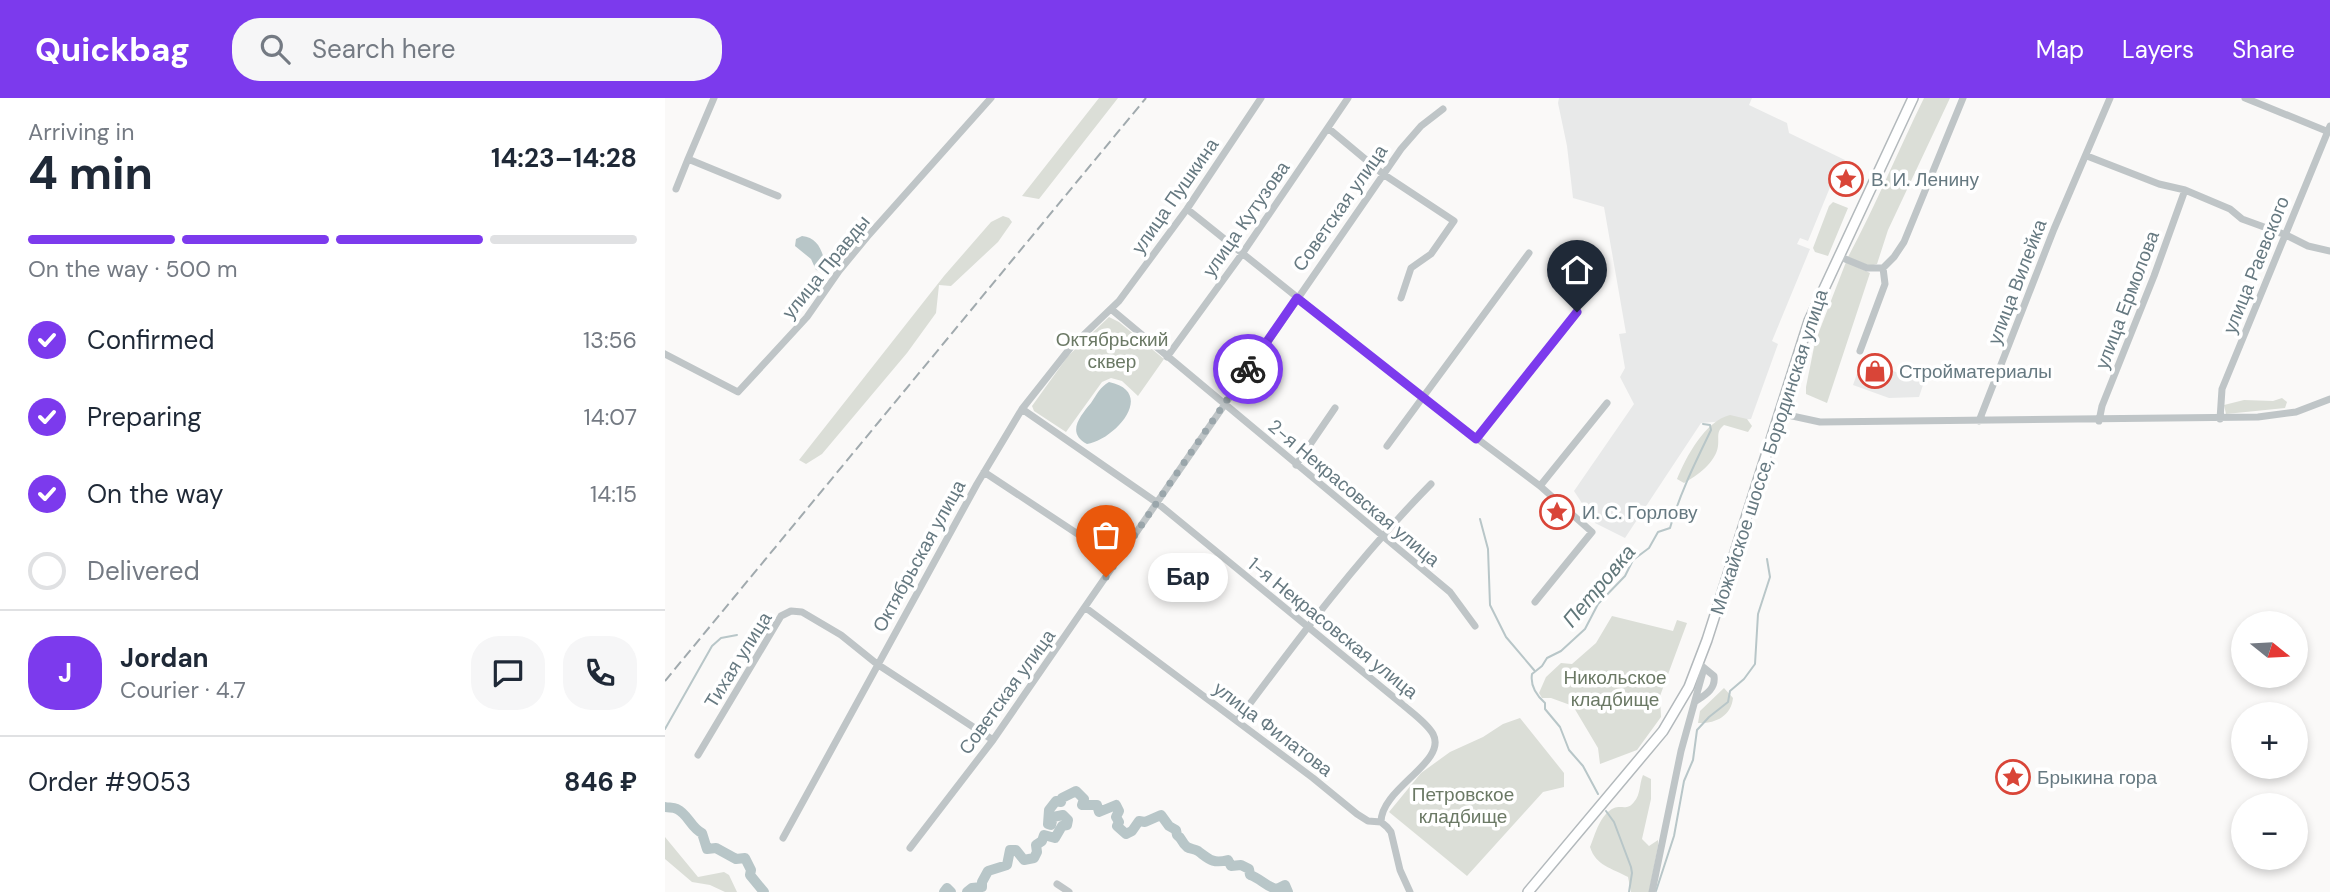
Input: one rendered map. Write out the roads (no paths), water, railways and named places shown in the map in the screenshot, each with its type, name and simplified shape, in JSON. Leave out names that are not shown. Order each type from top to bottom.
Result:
[{"type":"main road","name":"Можайское шоссе, Бородинская улица","points":[[1528,892],[1663,731],[1701,666],[1809,321],[1913,98]]},
{"type":"street","points":[[676,190],[714,98]]},
{"type":"street","name":"улица Правды","points":[[665,354],[738,391],[807,317],[867,237],[991,98]]},
{"type":"street","name":"улица Пушкина","points":[[1111,309],[1187,209],[1261,98]]},
{"type":"street","name":"улица Кутузова","points":[[1167,357],[1242,254],[1348,98]]},
{"type":"street","points":[[1838,256],[1867,268],[1883,268],[1894,257],[1904,242],[1963,98]]},
{"type":"street","name":"улица Вилейка","points":[[1979,421],[2054,229],[2110,98]]},
{"type":"street","points":[[2245,98],[2329,130]]},
{"type":"street","name":"Советская улица","points":[[910,848],[993,740],[1086,608],[1156,502],[1401,149],[1421,126],[1443,109]]},
{"type":"street","points":[[1328,128],[1383,174],[1454,221],[1435,250],[1411,268],[1401,298]]},
{"type":"street","name":"улица Раевского","points":[[2220,419],[2222,389],[2329,130]]},
{"type":"street","points":[[2087,156],[2159,184],[2185,190],[2230,209],[2242,219],[2286,234],[2308,246],[2330,251]]},
{"type":"street","points":[[688,159],[778,196]]},
{"type":"street","name":"улица Ермолова","points":[[2098,421],[2185,190]]},
{"type":"street","points":[[1187,209],[1423,398],[1540,486],[1592,532],[1535,602]]},
{"type":"street","points":[[1387,446],[1529,253]]},
{"type":"street","points":[[1860,351],[1885,284],[1883,268]]},
{"type":"street","name":"2-я Некрасовская улица","points":[[1111,309],[1382,538],[1450,592],[1475,626]]},
{"type":"street","name":"Октябрьская улица","points":[[783,838],[877,664],[1022,409],[1071,347],[1111,309]]},
{"type":"street","points":[[1476,439],[1577,312]]},
{"type":"street","points":[[1778,413],[1820,422],[2220,419],[2284,414],[2330,400]]},
{"type":"street","points":[[1540,486],[1607,403]]},
{"type":"street","points":[[1296,465],[1335,408]]},
{"type":"street","name":"1-я Некрасовская улица","points":[[1022,409],[1156,502],[1433,732],[1433,756],[1410,776],[1387,804],[1382,812],[1381,822]]},
{"type":"street","points":[[985,472],[1118,559]]},
{"type":"street","points":[[1237,721],[1307,628],[1402,514],[1431,484]]},
{"type":"street","name":"улица Филатова","points":[[1086,608],[1357,814],[1368,821],[1381,822]]},
{"type":"street","name":"Тихая улица","points":[[698,755],[781,616],[790,611],[802,612],[841,635],[877,664],[993,740]]},
{"type":"street","points":[[1652,892],[1681,751],[1696,702],[1701,666],[1714,676],[1714,684],[1710,691],[1696,702]]},
{"type":"street","points":[[1381,822],[1391,832],[1400,870],[1411,892]]},
{"type":"street","points":[[1057,884],[1069,892]]},
{"type":"waterway","name":"Петровка","points":[[1598,794],[1583,766],[1569,750],[1560,727],[1534,690],[1532,674],[1547,658],[1561,651],[1585,629],[1598,604],[1625,576],[1633,560],[1649,548],[1658,532],[1670,528],[1683,490],[1711,430],[1710,425],[1703,424]]},
{"type":"waterway","points":[[1480,519],[1488,549],[1490,605],[1506,637],[1534,670]]},
{"type":"waterway","points":[[1656,891],[1674,836],[1684,781],[1693,760],[1697,730],[1728,702],[1730,691],[1744,679],[1755,664],[1758,614],[1770,577],[1767,559]]},
{"type":"waterway","points":[[665,729],[712,646],[721,638],[737,635]]},
{"type":"waterway","points":[[967,892],[972,888],[982,887],[988,871],[1007,865],[1010,850],[1016,850],[1024,860],[1034,858],[1036,845],[1042,841],[1044,835],[1055,838],[1062,826],[1067,825],[1068,820],[1063,815],[1053,817],[1051,825],[1048,824],[1049,810],[1056,801],[1061,802],[1062,798],[1076,791],[1084,799],[1082,805],[1097,805],[1099,812],[1116,805],[1119,811],[1116,817],[1119,822],[1117,826],[1126,834],[1132,831],[1139,821],[1145,822],[1161,815],[1169,826],[1176,830],[1187,847],[1197,850],[1211,860],[1228,860],[1231,866],[1241,865],[1249,869],[1250,875],[1270,887],[1277,889],[1285,885],[1288,892]]},
{"type":"waterway","points":[[665,807],[681,811],[702,833],[707,849],[716,848],[736,859],[745,858],[751,870],[750,875],[764,892]]},
{"type":"waterway","name":"Петровка","points":[[1606,811],[1614,822],[1631,867],[1629,892]]},
{"type":"waterway","points":[[944,892],[947,888],[951,892]]},
{"type":"railway","points":[[665,681],[1146,98]]},
{"type":"place","name":"В. И. Ленину","points":[[1846,179]]},
{"type":"place","name":"Стройматериалы","points":[[1875,371]]},
{"type":"place","name":"И. С. Горлову","points":[[1557,512]]},
{"type":"place","name":"Бар","points":[[1106,577]]},
{"type":"place","name":"Брыкина гора","points":[[2013,777]]},
{"type":"park label","name":"Октябрьский сквер","points":[[1112,350]]},
{"type":"park label","name":"Никольское кладбище","points":[[1615,688]]},
{"type":"park label","name":"Петровское кладбище","points":[[1463,805]]}]
